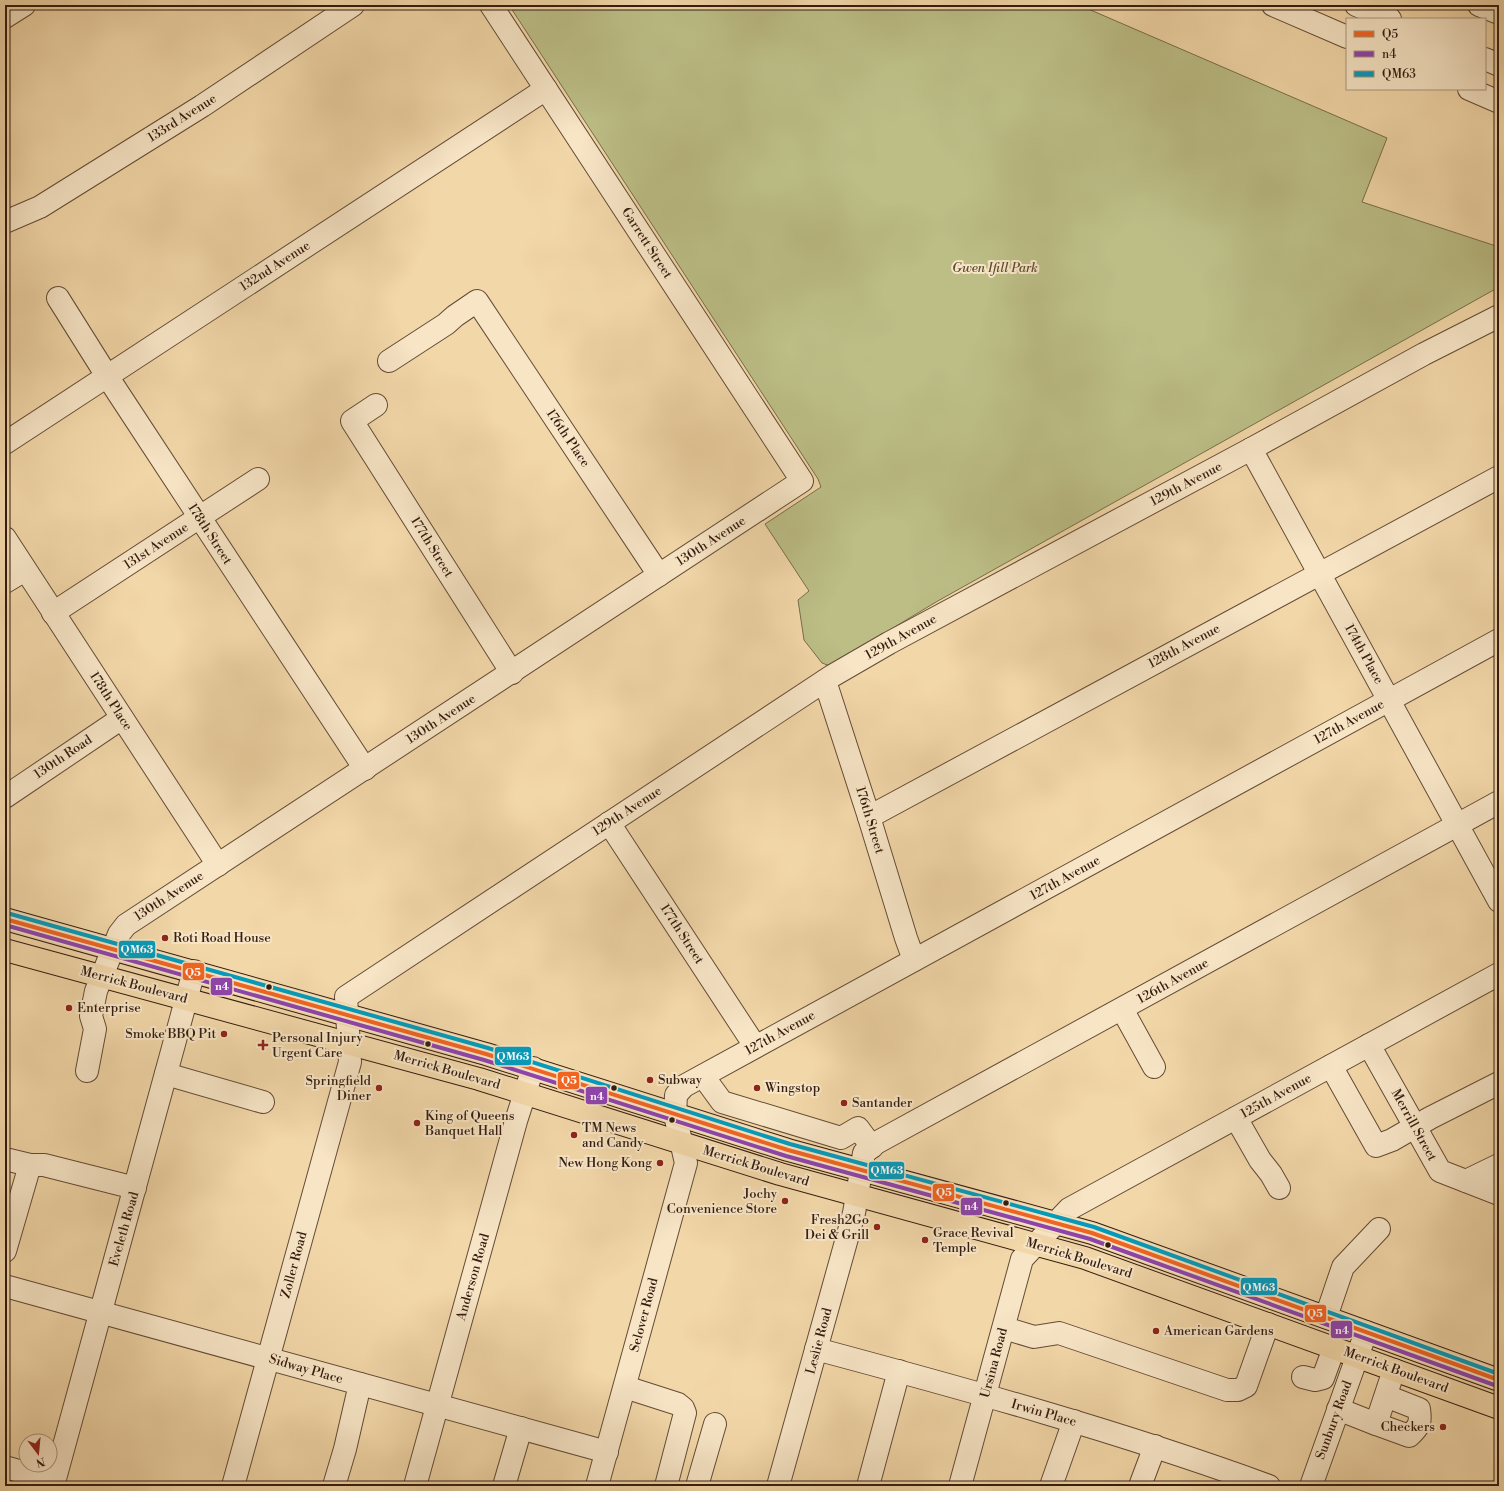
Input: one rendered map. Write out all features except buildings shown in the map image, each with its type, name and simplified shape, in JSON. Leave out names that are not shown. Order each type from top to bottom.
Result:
[{"type":"main road","name":"Merrick Boulevard","points":[[5,919],[113,948],[486,1054],[758,1141],[1092,1233],[1499,1380]]},
{"type":"main road","name":"Merrick Boulevard","points":[[5,950],[479,1079],[780,1174],[1100,1263],[1499,1408]]},
{"type":"street","points":[[5,17],[24,5]]},
{"type":"street","name":"133rd Avenue","points":[[5,222],[40,207],[108,165],[202,106],[353,5]]},
{"type":"street","name":"Garrett Street","points":[[491,5],[802,481]]},
{"type":"street","points":[[1273,5],[1346,37]]},
{"type":"street","points":[[1356,5],[1388,18]]},
{"type":"street","points":[[1486,59],[1499,65]]},
{"type":"street","name":"132nd Avenue","points":[[5,443],[546,89]]},
{"type":"street","points":[[1471,90],[1499,102]]},
{"type":"street","name":"178th Street","points":[[58,298],[107,376],[364,769]]},
{"type":"street","name":"176th Place","points":[[389,361],[446,324],[454,316],[477,301],[659,575]]},
{"type":"street","name":"129th Avenue","points":[[347,1015],[346,997],[825,680],[889,643],[1251,450],[1424,354],[1499,316]]},
{"type":"street","name":"177th Street","points":[[376,405],[352,421],[512,673]]},
{"type":"street","name":"174th Place","points":[[1251,450],[1390,700],[1499,901]]},
{"type":"street","name":"128th Avenue","points":[[869,817],[1499,477]]},
{"type":"street","name":"131st Avenue","points":[[53,613],[258,479]]},
{"type":"street","name":"130th Avenue","points":[[87,1071],[95,1029],[91,1016],[96,991],[119,934],[126,925],[512,673],[802,481]]},
{"type":"street","name":"178th Place","points":[[5,538],[218,864]]},
{"type":"street","points":[[5,582],[25,570]]},
{"type":"street","name":"127th Avenue","points":[[682,1144],[675,1115],[676,1095],[684,1086],[1499,640]]},
{"type":"street","name":"176th Street","points":[[825,680],[914,960]]},
{"type":"street","name":"130th Road","points":[[5,797],[122,718]]},
{"type":"street","name":"126th Avenue","points":[[861,1170],[864,1153],[872,1147],[1499,802]]},
{"type":"street","name":"177th Street","points":[[609,823],[755,1046]]},
{"type":"street","name":"Eveleth Road","points":[[54,1484],[194,972]]},
{"type":"street","name":"125th Avenue","points":[[1036,1244],[1069,1209],[1499,974]]},
{"type":"street","points":[[1122,1009],[1154,1067]]},
{"type":"street","name":"Zoller Road","points":[[233,1486],[350,1062],[347,1015]]},
{"type":"street","name":"Merrill Street","points":[[1369,1045],[1440,1171],[1499,1194]]},
{"type":"street","points":[[1331,1066],[1376,1146],[1392,1140],[1415,1126],[1499,1083]]},
{"type":"street","name":"Anderson Road","points":[[415,1486],[533,1068]]},
{"type":"street","points":[[166,1074],[263,1102]]},
{"type":"street","points":[[703,1076],[722,1102],[841,1138],[858,1128],[872,1147]]},
{"type":"street","points":[[714,1127],[722,1102]]},
{"type":"street","points":[[758,1141],[766,1115]]},
{"type":"street","points":[[1236,1118],[1260,1160],[1271,1174],[1279,1188]]},
{"type":"street","points":[[816,1157],[822,1132]]},
{"type":"street","name":"Selover Road","points":[[597,1486],[686,1163],[682,1144]]},
{"type":"street","points":[[5,1159],[30,1165],[44,1165],[135,1188]]},
{"type":"street","points":[[5,1250],[30,1165]]},
{"type":"street","points":[[1466,1181],[1499,1165]]},
{"type":"street","name":"Leslie Road","points":[[778,1486],[854,1213],[861,1170]]},
{"type":"street","points":[[1326,1317],[1343,1267],[1379,1229]]},
{"type":"street","name":"Ursina Road","points":[[960,1486],[1022,1260],[1036,1244]]},
{"type":"street","name":"Sidway Place","points":[[5,1286],[607,1452]]},
{"type":"street","points":[[1004,1328],[1034,1337],[1059,1333],[1227,1390],[1238,1390],[1246,1386],[1268,1324]]},
{"type":"street","name":"Sunbury Road","points":[[1311,1486],[1366,1332]]},
{"type":"street","points":[[1303,1377],[1315,1380],[1323,1378],[1334,1348]]},
{"type":"street","name":"Irwin Place","points":[[816,1349],[1074,1421],[1154,1446],[1228,1479],[1269,1486]]},
{"type":"street","points":[[1376,1424],[1394,1370]]},
{"type":"street","points":[[868,1486],[902,1372]]},
{"type":"street","points":[[876,1486],[902,1372]]},
{"type":"street","points":[[334,1486],[345,1449],[360,1384]]},
{"type":"street","points":[[625,1387],[678,1404],[683,1408],[685,1413],[666,1486]]},
{"type":"street","points":[[1338,1409],[1409,1436],[1418,1428],[1421,1419],[1419,1409],[1386,1396]]},
{"type":"street","points":[[1051,1486],[1074,1421]]},
{"type":"street","points":[[697,1486],[714,1424]]},
{"type":"street","points":[[504,1486],[521,1428]]},
{"type":"street","points":[[1140,1486],[1154,1446]]},
{"type":"street","points":[[5,1468],[54,1484]]},
{"type":"green space","name":"Gwen Ifill Park","points":[[509,5],[1079,5],[1387,138],[1362,202],[1499,247],[1499,287],[936,602],[830,666],[822,663],[804,640],[798,600],[809,591],[765,524],[821,487],[818,479]]},
{"type":"transit line","name":"QM63","points":[[7,913],[488,1048],[790,1144],[1094,1227],[1499,1374]]},
{"type":"transit line","name":"Q5","points":[[5,919],[486,1054],[788,1150],[1092,1233],[1499,1380]]},
{"type":"transit line","name":"n4","points":[[5,925],[484,1060],[786,1156],[1090,1239],[1497,1386]]},
{"type":"place","name":"Roti Road House","points":[[165,938]]},
{"type":"place","name":"Enterprise","points":[[69,1008]]},
{"type":"place","name":"Smoke BBQ Pit","points":[[224,1034]]},
{"type":"place","name":"Personal Injury Urgent Care","points":[[263,1045]]},
{"type":"place","name":"Subway","points":[[650,1080]]},
{"type":"place","name":"Springfield Diner","points":[[379,1088]]},
{"type":"place","name":"Wingstop","points":[[757,1088]]},
{"type":"place","name":"Santander","points":[[844,1103]]},
{"type":"place","name":"King of Queens Banquet Hall","points":[[417,1123]]},
{"type":"place","name":"TM News and Candy","points":[[574,1135]]},
{"type":"place","name":"New Hong Kong","points":[[660,1163]]},
{"type":"place","name":"Jochy Convenience Store","points":[[785,1201]]},
{"type":"place","name":"Fresh2Go Dei & Grill","points":[[877,1227]]},
{"type":"place","name":"Grace Revival Temple","points":[[925,1240]]},
{"type":"place","name":"American Gardens","points":[[1156,1331]]},
{"type":"place","name":"Checkers","points":[[1443,1427]]}]
